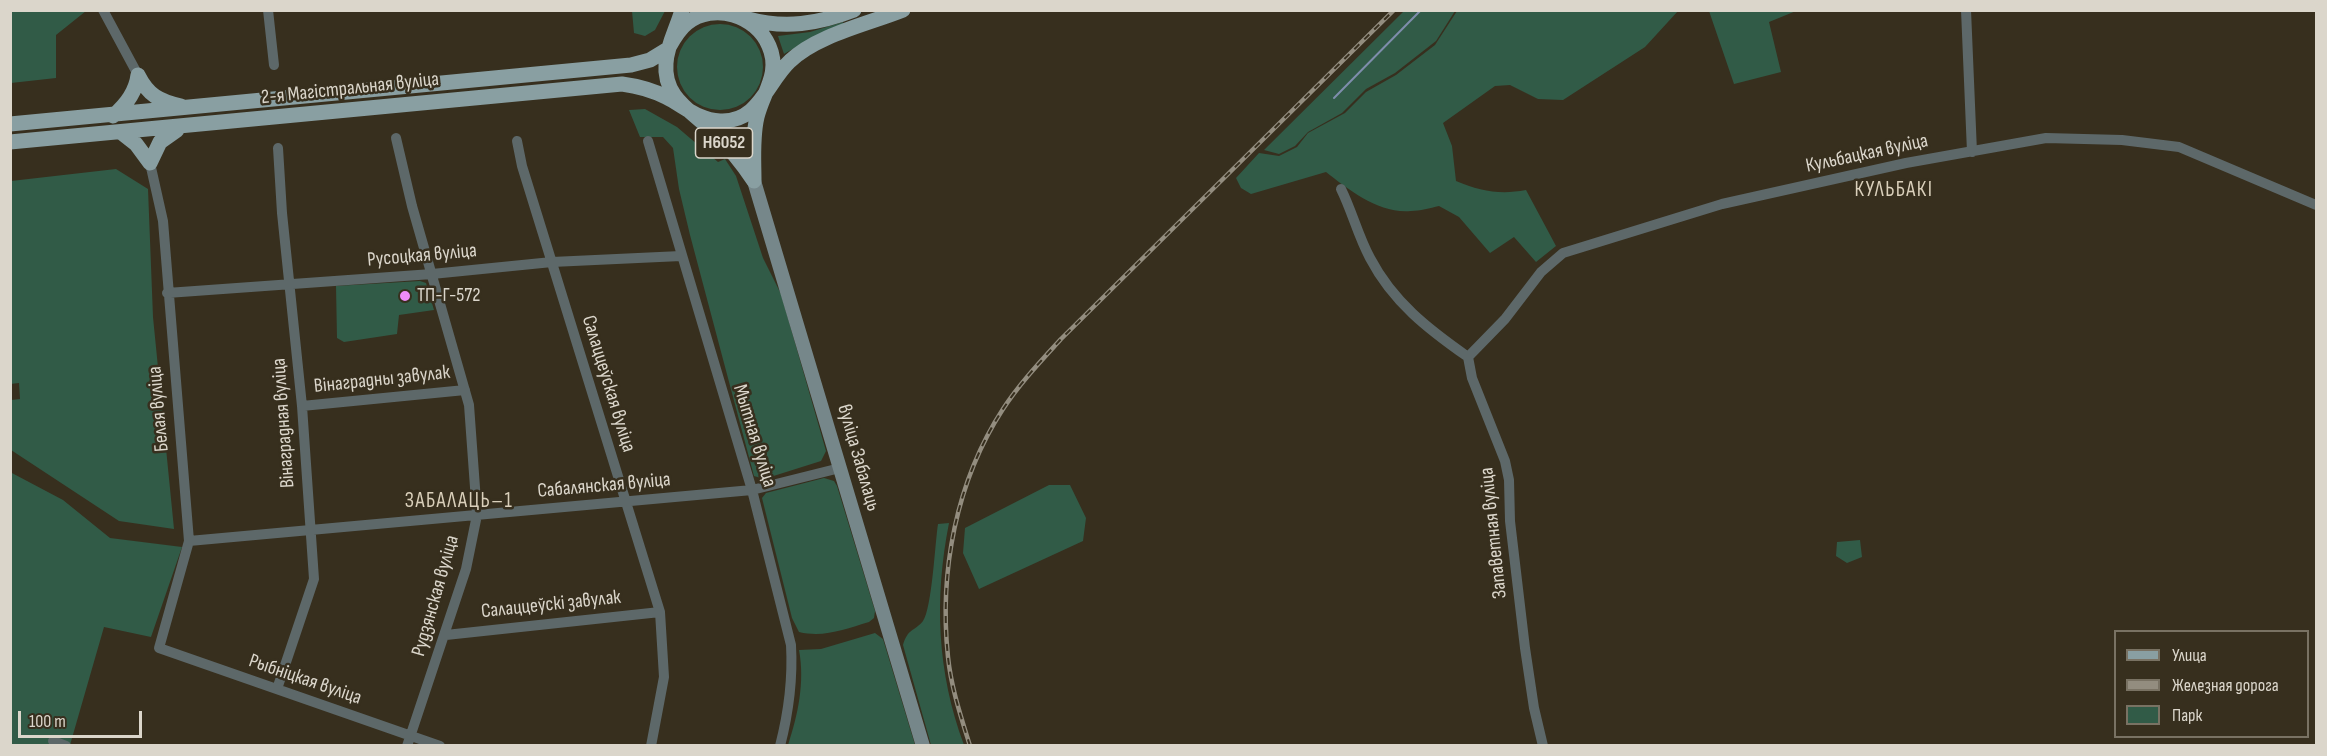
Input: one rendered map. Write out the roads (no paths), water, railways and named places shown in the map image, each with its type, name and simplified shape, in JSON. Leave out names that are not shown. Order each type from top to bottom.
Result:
[{"type":"main road","name":"Н6052","points":[[682,10],[668,50],[666,77],[678,101],[712,130],[739,158],[754,181]]},
{"type":"main road","points":[[668,50],[676,34],[696,19],[720,13],[734,13],[760,22],[796,25],[821,21],[854,10]]},
{"type":"main road","points":[[768,92],[788,62],[802,52],[823,40],[903,10]]},
{"type":"main road","name":"Н6052","points":[[734,13],[751,22],[762,33],[770,47],[773,62],[773,77],[758,115],[755,133],[754,181]]},
{"type":"main road","name":"2-я Магістральная вуліца","points":[[10,124],[630,65],[650,60],[668,50]]},
{"type":"main road","points":[[138,75],[146,91],[153,96],[190,108]]},
{"type":"main road","points":[[113,116],[124,106],[137,86],[138,75]]},
{"type":"main road","name":"2-я Магістральная вуліца","points":[[10,142],[180,128],[622,84],[666,97],[688,111]]},
{"type":"main road","name":"Н6052","points":[[688,111],[706,119],[723,121],[741,117],[757,106],[768,92]]},
{"type":"main road","points":[[123,133],[136,144],[150,163],[160,142],[180,128]]},
{"type":"street","points":[[103,10],[138,75]]},
{"type":"street","points":[[268,10],[274,65]]},
{"type":"street","points":[[1966,10],[1972,152]]},
{"type":"street","name":"Рудзянская вуліца","points":[[396,138],[412,206],[471,412],[477,515],[466,569],[446,635],[409,740]]},
{"type":"street","name":"Кульбацкая вуліца","points":[[1468,357],[1505,320],[1541,272],[1563,253],[1722,204],[1906,163],[2046,138],[2122,140],[2179,147],[2316,205]]},
{"type":"street","name":"Салаццеўская вуліца","points":[[517,141],[624,502],[660,612],[664,677],[651,746]]},
{"type":"street","name":"Мытная вуліца","points":[[648,141],[752,490],[790,645],[792,671],[789,712],[780,746]]},
{"type":"street","name":"Вінаградная вуліца","points":[[278,148],[302,406],[314,579],[278,689]]},
{"type":"street","name":"Белая вуліца","points":[[150,163],[162,222],[189,541],[159,648]]},
{"type":"street","name":"вуліца Забалаць","points":[[754,181],[923,746]]},
{"type":"street","points":[[1341,189],[1369,257],[1388,289],[1421,323],[1468,357]]},
{"type":"street","name":"Русоцкая вуліца","points":[[167,293],[432,274],[552,262],[681,256]]},
{"type":"street","name":"Запаветная вуліца","points":[[1468,357],[1472,378],[1505,461],[1509,480],[1510,521],[1525,648],[1534,708],[1543,746]]},
{"type":"street","name":"Вінаградны завулак","points":[[302,406],[465,390]]},
{"type":"street","name":"Сабалянская вуліца","points":[[189,541],[752,490],[840,468]]},
{"type":"street","name":"Салаццеўскі завулак","points":[[446,635],[660,612]]},
{"type":"street","name":"Рыбніцкая вуліца","points":[[159,648],[278,689],[409,740],[440,746]]},
{"type":"street","points":[[53,741],[66,746]]},
{"type":"waterway","points":[[1334,98],[1421,10]]},
{"type":"railway","points":[[970,746],[949,668],[946,625],[949,560],[954,528],[973,466],[1003,409],[1016,390],[1061,339],[1394,10]]},
{"type":"place","name":"ТП-Г-572","points":[[405,296]]},
{"type":"district","name":"КУЛЬБАКІ","points":[[1894,191]]},
{"type":"district","name":"ЗАБАЛАЦЬ–1","points":[[459,502]]}]
